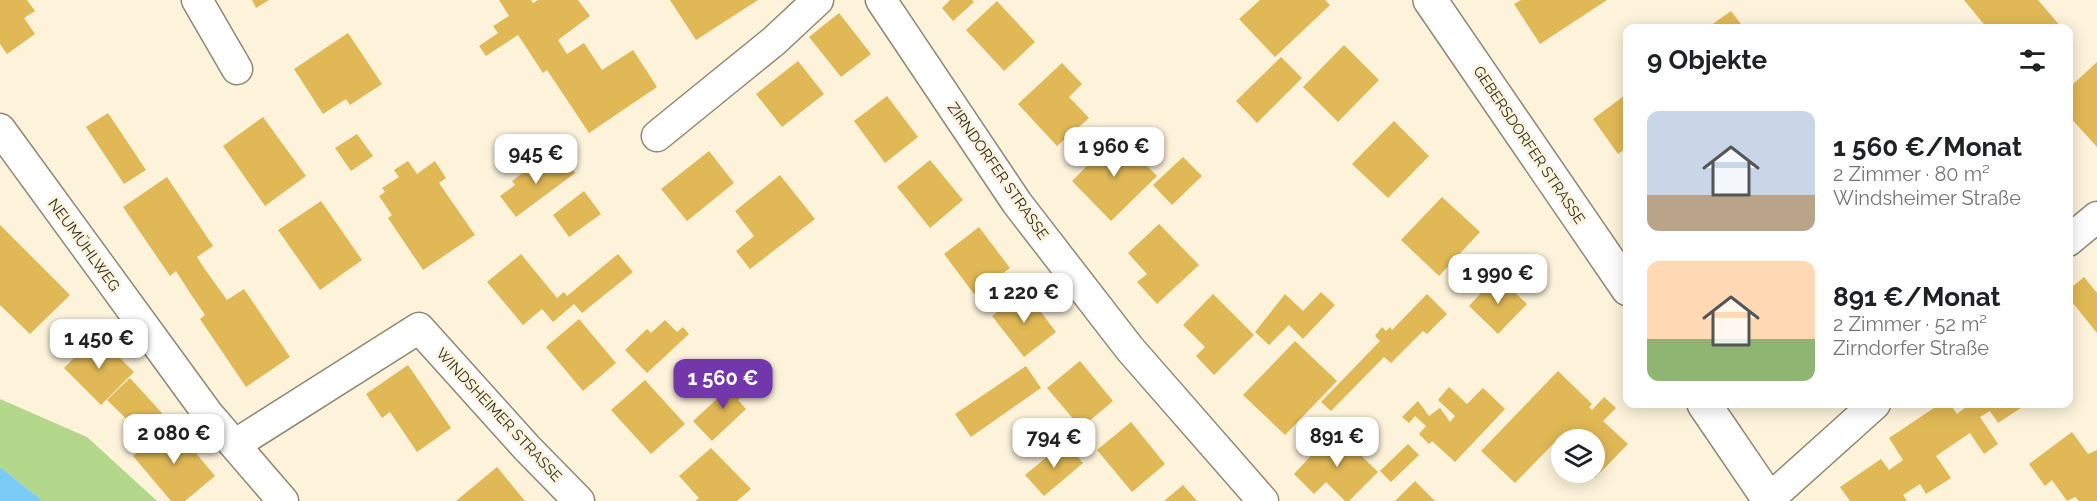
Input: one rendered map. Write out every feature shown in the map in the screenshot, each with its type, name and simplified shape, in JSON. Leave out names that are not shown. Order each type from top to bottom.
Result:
[{"type":"main road","name":"GEBERSDORFER STRASSE","points":[[1430,0],[1623,282]]},
{"type":"main road","points":[[1707,408],[1769,501]]},
{"type":"street","points":[[196,0],[237,69]]},
{"type":"street","points":[[657,136],[774,41],[818,0]]},
{"type":"street","name":"ZIRNDORFER STRASSE","points":[[880,0],[1017,203],[1130,349],[1263,501]]},
{"type":"street","name":"NEUMÜHLWEG","points":[[0,129],[208,414],[283,501]]},
{"type":"street","points":[[2073,237],[2097,217]]},
{"type":"street","name":"WINDSHEIMER STRASSE","points":[[236,444],[419,328],[527,448],[579,501]]},
{"type":"street","points":[[1769,501],[1871,408]]},
{"type":"green space","points":[[0,399],[87,437],[157,501],[43,501],[0,467]]},
{"type":"water","points":[[0,467],[43,501],[0,501]]},
{"type":"building","points":[[0,0],[27,0],[35,11],[24,18],[35,34],[7,54],[0,44]]},
{"type":"building","points":[[252,0],[269,0],[256,8]]},
{"type":"building","points":[[499,0],[531,0],[533,3],[538,0],[578,0],[590,16],[558,40],[567,54],[584,43],[602,70],[633,50],[657,87],[589,133],[547,70],[543,73],[518,35],[486,56],[479,46],[498,33],[493,26],[509,16]]},
{"type":"building","points":[[670,0],[758,0],[696,40]]},
{"type":"building","points":[[950,0],[972,0],[974,2],[953,21],[942,8]]},
{"type":"building","points":[[1260,0],[1325,0],[1330,5],[1275,57],[1239,19]]},
{"type":"building","points":[[1521,0],[1607,0],[1540,44],[1514,4]]},
{"type":"building","points":[[1964,0],[2038,0],[2059,24],[1984,24]]},
{"type":"building","points":[[997,1],[1035,42],[1004,71],[966,30]]},
{"type":"building","points":[[1731,11],[1741,24],[1713,24]]},
{"type":"building","points":[[839,13],[871,54],[841,77],[809,37]]},
{"type":"building","points":[[348,33],[382,84],[350,105],[346,99],[323,114],[294,69]]},
{"type":"building","points":[[1344,45],[1379,80],[1338,122],[1303,87]]},
{"type":"building","points":[[1281,57],[1302,78],[1257,123],[1236,101]]},
{"type":"building","points":[[798,61],[824,94],[782,127],[756,94]]},
{"type":"building","points":[[2097,62],[2097,147],[2073,121],[2073,84]]},
{"type":"building","points":[[1062,63],[1082,84],[1069,97],[1089,118],[1057,146],[1018,104]]},
{"type":"building","points":[[887,96],[918,137],[885,163],[854,121]]},
{"type":"building","points":[[1623,97],[1623,150],[1618,154],[1593,119]]},
{"type":"building","points":[[108,113],[146,170],[124,184],[86,127]]},
{"type":"building","points":[[263,117],[306,176],[265,206],[223,146]]},
{"type":"building","points":[[1394,121],[1429,156],[1388,198],[1352,164]]},
{"type":"building","points":[[357,134],[373,156],[351,171],[335,148]]},
{"type":"building","points":[[1117,136],[1157,176],[1111,221],[1072,181]]},
{"type":"building","points":[[709,151],[734,183],[687,221],[661,189]]},
{"type":"building","points":[[561,155],[575,173],[516,217],[500,196],[515,185],[512,181],[528,169],[530,173],[536,168],[538,172]]},
{"type":"building","points":[[1183,157],[1202,176],[1172,205],[1153,185]]},
{"type":"building","points":[[930,160],[963,200],[930,228],[897,187]]},
{"type":"building","points":[[408,161],[417,174],[435,161],[446,178],[439,183],[475,235],[423,270],[388,218],[392,215],[379,196],[385,192],[382,188],[399,177],[394,170]]},
{"type":"building","points":[[780,175],[815,219],[750,269],[736,251],[754,236],[735,211]]},
{"type":"building","points":[[167,177],[213,246],[197,257],[204,268],[227,300],[244,289],[290,357],[246,387],[200,319],[205,315],[176,271],[170,276],[123,207]]},
{"type":"building","points":[[584,191],[601,214],[569,237],[553,215]]},
{"type":"building","points":[[1442,197],[1480,232],[1439,276],[1401,240]]},
{"type":"building","points":[[321,201],[362,260],[320,290],[278,230]]},
{"type":"building","points":[[1159,224],[1199,265],[1157,304],[1137,282],[1147,274],[1128,253]]},
{"type":"building","points":[[0,225],[70,295],[30,334],[0,305]]},
{"type":"building","points":[[979,227],[1010,268],[974,294],[944,254]]},
{"type":"building","points":[[521,254],[557,298],[564,292],[567,296],[618,254],[633,272],[582,313],[574,304],[553,322],[542,309],[523,325],[487,282]]},
{"type":"building","points":[[1497,276],[1527,304],[1498,334],[1469,306]]},
{"type":"building","points":[[2084,277],[2097,293],[2097,333],[2073,303],[2073,286]]},
{"type":"building","points":[[1025,291],[1056,332],[1024,357],[992,316]]},
{"type":"building","points":[[1321,292],[1335,305],[1303,339],[1289,325],[1269,345],[1255,332],[1285,294],[1303,311]]},
{"type":"building","points":[[1213,294],[1254,335],[1214,375],[1196,356],[1205,347],[1183,325]]},
{"type":"building","points":[[1427,294],[1447,314],[1427,334],[1423,331],[1391,363],[1384,357],[1331,411],[1321,402],[1380,341],[1375,336],[1382,327],[1386,331],[1390,327],[1392,330]]},
{"type":"building","points":[[579,319],[616,363],[583,391],[546,347]]},
{"type":"building","points":[[665,320],[677,332],[683,327],[689,334],[647,373],[625,350],[647,329],[651,333]]},
{"type":"building","points":[[97,335],[134,372],[101,405],[64,368]]},
{"type":"building","points":[[1295,341],[1337,381],[1285,435],[1243,395]]},
{"type":"building","points":[[1080,361],[1113,401],[1081,428],[1047,388]]},
{"type":"building","points":[[408,365],[451,428],[417,452],[390,412],[382,418],[366,394]]},
{"type":"building","points":[[1026,366],[1041,388],[971,437],[955,414]]},
{"type":"building","points":[[1558,371],[1592,404],[1589,407],[1592,410],[1604,397],[1616,408],[1603,421],[1628,444],[1605,468],[1605,429],[1551,429],[1551,446],[1515,483],[1481,451]]},
{"type":"building","points":[[742,376],[752,386],[738,400],[746,409],[712,441],[693,421]]},
{"type":"building","points":[[130,378],[170,422],[149,441],[107,400]]},
{"type":"building","points":[[645,380],[685,424],[651,454],[611,410]]},
{"type":"building","points":[[1449,387],[1467,404],[1483,388],[1505,409],[1455,462],[1432,441],[1429,444],[1419,434],[1426,426],[1415,416],[1409,423],[1402,417],[1418,401],[1429,416],[1440,408],[1450,422],[1455,416],[1438,400]]},
{"type":"building","points":[[1934,408],[1953,408],[1957,414],[1965,408],[2021,408],[1998,423],[1990,411],[1980,417],[1998,444],[1984,454],[1970,433],[1936,456],[1951,478],[1926,494],[1920,484],[1903,495],[1907,501],[1850,501],[1840,487],[1881,459],[1889,470],[1903,460],[1889,438]]},
{"type":"building","points":[[1131,422],[1165,464],[1132,492],[1097,450]]},
{"type":"building","points":[[171,423],[215,476],[185,501],[171,501],[133,456]]},
{"type":"building","points":[[1335,430],[1378,472],[1349,501],[1345,501],[1326,482],[1314,494],[1294,474]]},
{"type":"building","points":[[2072,432],[2088,454],[2097,450],[2097,501],[2079,501],[2075,497],[2067,501],[2052,480],[2045,486],[2029,464]]},
{"type":"building","points":[[1065,442],[1083,463],[1044,496],[1025,475]]},
{"type":"building","points":[[1408,444],[1419,455],[1391,482],[1380,471]]},
{"type":"building","points":[[711,448],[751,489],[737,501],[695,501],[699,498],[679,476]]},
{"type":"building","points":[[497,467],[525,501],[456,501]]},
{"type":"building","points":[[1415,481],[1435,501],[1395,501]]},
{"type":"building","points":[[1183,485],[1197,501],[1164,501]]}]
